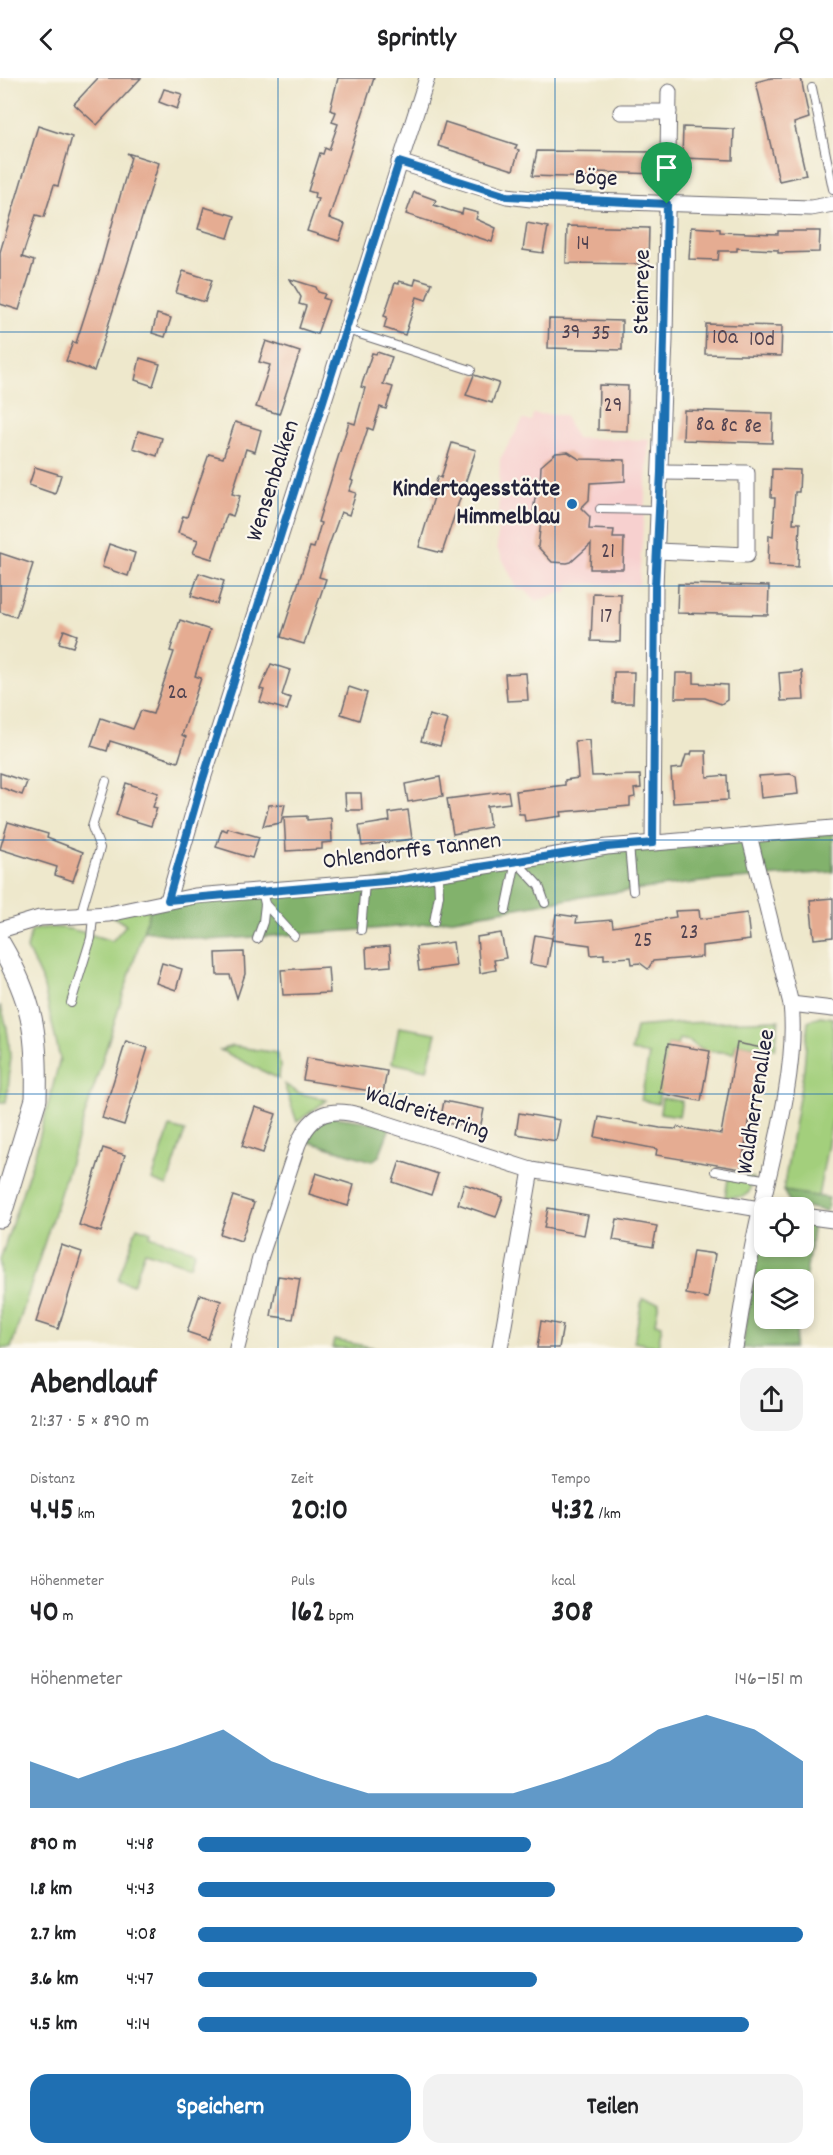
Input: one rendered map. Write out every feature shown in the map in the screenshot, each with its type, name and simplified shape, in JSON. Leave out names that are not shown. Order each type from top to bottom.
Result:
[{"type":"main road","points":[[0,944],[33,1014],[36,1069],[36,1099],[0,1217]]},
{"type":"street","name":"Wensenbalken","points":[[168,900],[202,782],[427,78]]},
{"type":"street","name":"Steinreye","points":[[653,843],[657,551],[661,472],[669,92]]},
{"type":"street","points":[[621,112],[669,112]]},
{"type":"street","name":"Böge","points":[[399,162],[507,196],[667,204],[811,207],[833,204]]},
{"type":"street","points":[[657,551],[747,555],[747,473],[661,472]]},
{"type":"street","name":"Ohlendorffs Tannen","points":[[0,930],[40,918],[86,916],[168,900],[264,897],[630,845],[833,828]]},
{"type":"street","name":"Waldherrenallee","points":[[749,835],[791,1004],[791,1051],[765,1197]]},
{"type":"street","name":"Waldherrenallee","points":[[791,1004],[833,1009]]},
{"type":"street","name":"Waldreiterring","points":[[237,1348],[260,1258],[295,1151],[307,1127],[321,1115],[339,1111],[351,1113],[531,1170],[754,1208]]},
{"type":"street","points":[[500,1348],[531,1170]]},
{"type":"street","points":[[814,1217],[833,1220]]},
{"type":"street","name":"Waldherrenallee","points":[[735,1348],[754,1254]]},
{"type":"lane","points":[[812,88],[833,189]]},
{"type":"lane","points":[[347,330],[471,370]]},
{"type":"lane","points":[[600,509],[659,510]]},
{"type":"lane","points":[[71,1003],[91,938],[86,916],[100,848],[92,827],[106,781]]},
{"type":"lane","points":[[630,845],[633,891]]},
{"type":"lane","points":[[516,861],[539,886],[545,903]]},
{"type":"lane","points":[[506,910],[516,861]]},
{"type":"lane","points":[[434,922],[440,895],[438,873]]},
{"type":"lane","points":[[361,930],[365,883]]},
{"type":"lane","points":[[264,897],[294,936]]},
{"type":"lane","points":[[256,939],[263,922],[264,897]]},
{"type":"lane","points":[[715,1171],[768,1180]]},
{"type":"shaded area","name":"Kindertagesstätte Himmelblau","points":[[533,414],[564,415],[576,438],[649,440],[639,585],[569,584],[568,591],[536,601],[525,590],[518,590],[497,548],[500,459],[523,420],[531,421]]},
{"type":"green space","points":[[833,828],[833,872],[710,881],[593,895],[419,925],[361,930],[209,940],[143,931],[152,904],[349,885],[607,847]]},
{"type":"green space","points":[[152,904],[11,1348],[0,1348],[0,1260],[35,1154],[60,1059],[43,983],[27,949],[31,931],[51,927],[61,928],[112,941],[126,925],[109,914]]},
{"type":"green space","points":[[0,1005],[7,1028],[10,1053],[6,1102],[0,1102]]},
{"type":"green space","points":[[820,1016],[833,1018],[833,1116],[818,1197],[783,1191],[804,1068],[808,1021]]},
{"type":"green space","points":[[779,1020],[775,1049],[736,1043],[734,1053],[704,1050],[690,1041],[679,1039],[677,1045],[668,1044],[658,1104],[641,1100],[649,1055],[631,1051],[636,1027]]},
{"type":"green space","points":[[399,1027],[436,1033],[427,1070],[392,1063]]},
{"type":"green space","points":[[232,1046],[277,1053],[280,1065],[279,1079],[220,1050]]},
{"type":"green space","points":[[284,1084],[299,1093],[327,1100],[297,1122]]},
{"type":"green space","points":[[662,1098],[682,1101],[679,1116],[660,1113]]},
{"type":"green space","points":[[321,1115],[391,1125],[379,1156],[372,1161],[300,1139]]},
{"type":"green space","points":[[170,1127],[185,1131],[167,1186],[152,1180]]},
{"type":"green space","points":[[729,1174],[753,1178],[749,1192],[743,1197],[725,1197]]},
{"type":"green space","points":[[783,1191],[829,1198],[827,1211],[814,1208],[814,1197],[787,1197]]},
{"type":"green space","points":[[137,1227],[151,1232],[150,1236],[195,1251],[190,1266],[145,1251],[133,1285],[118,1280]]},
{"type":"green space","points":[[758,1257],[809,1257],[807,1269],[756,1269]]},
{"type":"green space","points":[[754,1280],[754,1329],[797,1329],[794,1348],[742,1348]]},
{"type":"green space","points":[[642,1299],[659,1302],[655,1323],[662,1325],[658,1347],[634,1342]]},
{"type":"green space","points":[[334,1340],[377,1348],[332,1348]]},
{"type":"building","points":[[98,78],[141,78],[97,125],[74,104]]},
{"type":"building","points":[[338,78],[374,78],[329,218],[345,224],[339,241],[307,231],[318,199],[314,198],[315,193],[308,191],[320,153],[323,154],[325,148],[329,150],[338,124],[332,122],[336,112],[330,110]]},
{"type":"building","points":[[771,78],[801,78],[809,118],[794,123],[806,175],[779,181],[756,82]]},
{"type":"building","points":[[164,89],[182,94],[177,109],[159,102]]},
{"type":"building","points":[[445,122],[517,145],[515,149],[519,150],[513,170],[438,146]]},
{"type":"building","points":[[38,126],[72,137],[58,186],[54,185],[44,217],[36,215],[22,257],[34,261],[19,310],[0,304],[0,252]]},
{"type":"building","points":[[683,127],[734,129],[733,160],[682,158]]},
{"type":"building","points":[[537,151],[658,152],[658,174],[595,172],[595,178],[532,176]]},
{"type":"building","points":[[127,153],[159,163],[94,371],[66,361],[73,342],[76,343],[100,268],[131,157]]},
{"type":"building","points":[[414,192],[436,200],[434,205],[448,210],[462,214],[463,209],[478,213],[476,219],[496,228],[492,242],[406,214]]},
{"type":"building","points":[[204,207],[235,216],[228,238],[198,229]]},
{"type":"building","points":[[527,223],[548,227],[543,253],[523,250]]},
{"type":"building","points":[[567,226],[649,228],[648,264],[566,263]]},
{"type":"building","points":[[691,227],[720,229],[720,232],[778,234],[778,231],[820,231],[819,252],[778,253],[778,250],[737,248],[737,251],[719,251],[718,260],[689,259]]},
{"type":"building","points":[[183,271],[212,280],[205,302],[176,293]]},
{"type":"building","points":[[416,278],[432,283],[426,300],[417,297],[405,335],[384,328],[387,317],[384,316],[395,283],[399,284],[399,281],[414,285]]},
{"type":"building","points":[[290,279],[316,287],[318,292],[325,294],[323,298],[329,300],[317,334],[299,328],[306,306],[299,304],[301,297]]},
{"type":"building","points":[[157,314],[171,318],[165,337],[152,333]]},
{"type":"building","points":[[549,319],[622,321],[622,350],[548,348]]},
{"type":"building","points":[[706,324],[782,326],[781,356],[705,354]]},
{"type":"building","points":[[266,341],[300,352],[279,414],[256,407],[270,365],[259,362]]},
{"type":"building","points":[[377,352],[392,357],[383,384],[393,387],[386,409],[380,407],[373,430],[368,428],[351,480],[353,481],[349,491],[356,493],[349,515],[341,512],[328,548],[319,577],[326,579],[304,644],[281,637],[310,547],[314,548],[321,523],[318,522],[349,422],[355,424],[365,388],[361,387],[372,353]]},
{"type":"building","points":[[140,358],[160,364],[153,386],[135,380]]},
{"type":"building","points":[[474,375],[499,383],[492,403],[466,395]]},
{"type":"building","points":[[599,385],[628,386],[627,431],[598,430]]},
{"type":"building","points":[[684,410],[773,413],[772,443],[683,440]]},
{"type":"building","points":[[235,422],[261,430],[255,452],[246,449],[232,494],[240,496],[233,516],[227,514],[212,559],[193,553],[198,540],[178,533],[183,516],[187,517],[209,454],[223,458]]},
{"type":"building","points":[[138,431],[162,438],[157,456],[133,448]]},
{"type":"building","points":[[452,443],[476,450],[442,553],[419,547],[434,497],[431,496],[438,476],[441,478]]},
{"type":"building","points":[[568,452],[579,459],[625,460],[625,481],[590,483],[589,500],[581,508],[590,517],[589,529],[614,530],[613,538],[624,538],[623,569],[590,569],[591,544],[567,563],[552,562],[538,547],[541,521],[533,514],[535,498],[545,491],[540,485],[541,466],[556,453]]},
{"type":"building","points":[[35,467],[61,475],[55,494],[29,485]]},
{"type":"building","points":[[772,469],[800,470],[799,492],[795,492],[793,523],[800,523],[798,567],[768,565],[769,535],[773,536],[775,498],[771,498]]},
{"type":"building","points":[[109,544],[135,553],[128,576],[102,567]]},
{"type":"building","points":[[0,553],[33,564],[16,617],[0,612]]},
{"type":"building","points":[[199,573],[224,581],[217,604],[191,596]]},
{"type":"building","points":[[678,584],[769,586],[768,615],[677,613]]},
{"type":"building","points":[[593,593],[621,594],[620,642],[591,641]]},
{"type":"building","points":[[180,620],[210,630],[195,676],[201,678],[182,735],[186,737],[178,762],[110,741],[107,751],[91,746],[101,718],[133,729],[141,711],[153,714],[174,652],[170,651]]},
{"type":"building","points":[[64,630],[77,635],[73,647],[59,643]]},
{"type":"building","points":[[271,664],[290,670],[282,695],[291,698],[287,710],[260,702],[264,690],[260,689]]},
{"type":"building","points":[[802,671],[804,700],[781,701],[779,673]]},
{"type":"building","points":[[614,672],[634,672],[633,703],[613,703]]},
{"type":"building","points":[[526,673],[528,700],[507,701],[505,674]]},
{"type":"building","points":[[676,673],[694,673],[694,683],[727,685],[727,700],[721,704],[705,698],[675,698]]},
{"type":"building","points":[[349,687],[367,693],[359,720],[341,714]]},
{"type":"building","points":[[429,715],[448,720],[440,746],[421,741]]},
{"type":"building","points":[[589,740],[592,776],[640,775],[641,788],[634,789],[635,797],[630,798],[630,806],[561,812],[562,816],[525,821],[524,814],[519,814],[516,791],[565,785],[565,780],[578,778],[575,741]]},
{"type":"building","points":[[692,751],[706,751],[707,777],[727,775],[728,800],[673,803],[671,769],[682,768],[686,755],[691,755]]},
{"type":"building","points":[[0,773],[27,782],[22,795],[0,787]]},
{"type":"building","points":[[790,774],[796,776],[798,794],[761,798],[759,776]]},
{"type":"building","points":[[440,777],[443,796],[408,802],[405,784]]},
{"type":"building","points":[[126,783],[158,793],[153,807],[157,808],[151,826],[116,815]]},
{"type":"building","points":[[508,791],[510,803],[487,806],[490,827],[453,834],[447,799]]},
{"type":"building","points":[[345,793],[361,793],[362,810],[346,810]]},
{"type":"building","points":[[285,804],[281,823],[263,826],[269,805]]},
{"type":"building","points":[[408,810],[412,839],[362,846],[359,826],[390,821],[389,813]]},
{"type":"building","points":[[307,816],[307,820],[331,818],[332,842],[322,843],[322,849],[286,851],[284,817]]},
{"type":"building","points":[[8,822],[48,834],[47,838],[83,852],[73,881],[55,875],[57,867],[0,849]]},
{"type":"building","points":[[228,828],[259,837],[252,858],[216,847],[222,829],[227,831]]},
{"type":"building","points":[[833,898],[833,937],[814,939],[810,900]]},
{"type":"building","points":[[699,910],[700,919],[747,913],[750,940],[702,946],[702,957],[653,961],[648,969],[640,963],[632,964],[631,957],[604,959],[604,954],[591,955],[590,945],[552,940],[556,914],[577,917],[576,923],[612,920],[613,927],[676,917],[675,911]]},
{"type":"building","points":[[501,933],[506,958],[494,960],[496,970],[480,973],[477,937]]},
{"type":"building","points":[[535,935],[552,938],[547,967],[530,964]]},
{"type":"building","points":[[453,942],[456,966],[419,971],[416,947]]},
{"type":"building","points":[[390,946],[391,966],[367,968],[366,948]]},
{"type":"building","points":[[244,952],[245,974],[237,998],[230,975],[217,975],[216,953]]},
{"type":"building","points":[[162,963],[182,969],[176,990],[156,983]]},
{"type":"building","points":[[328,967],[330,993],[283,995],[281,970]]},
{"type":"building","points":[[126,1041],[148,1048],[124,1125],[102,1118]]},
{"type":"building","points":[[737,1043],[762,1048],[741,1169],[656,1155],[657,1149],[595,1137],[599,1117],[660,1128],[676,1129],[677,1127],[721,1134]]},
{"type":"building","points":[[668,1044],[710,1051],[701,1101],[659,1093]]},
{"type":"building","points":[[307,1058],[387,1071],[383,1093],[303,1080]]},
{"type":"building","points":[[444,1101],[484,1109],[480,1129],[440,1122]]},
{"type":"building","points":[[255,1107],[276,1114],[263,1153],[242,1146]]},
{"type":"building","points":[[519,1113],[560,1120],[556,1141],[516,1134]]},
{"type":"building","points":[[103,1148],[125,1155],[101,1232],[79,1225]]},
{"type":"building","points":[[400,1161],[438,1174],[431,1195],[393,1182]]},
{"type":"building","points":[[316,1173],[354,1185],[348,1206],[309,1194]]},
{"type":"building","points":[[464,1184],[503,1197],[496,1217],[458,1204]]},
{"type":"building","points":[[233,1196],[254,1203],[241,1241],[220,1234]]},
{"type":"building","points":[[548,1208],[588,1215],[584,1235],[544,1228]]},
{"type":"building","points":[[617,1219],[657,1226],[653,1247],[613,1240]]},
{"type":"building","points":[[61,1245],[82,1252],[58,1329],[36,1322]]},
{"type":"building","points":[[693,1251],[715,1254],[708,1298],[686,1294]]},
{"type":"building","points":[[278,1276],[300,1279],[293,1319],[271,1316]]},
{"type":"building","points":[[200,1294],[221,1301],[208,1339],[187,1332]]},
{"type":"building","points":[[541,1321],[563,1325],[559,1348],[537,1348]]},
{"type":"place","name":"Kindertagesstätte Himmelblau","points":[[572,504]]},
{"type":"route","points":[[399,162],[507,196],[667,204],[661,472],[655,587],[653,843],[607,847],[396,880],[168,900],[202,782],[399,162]]}]
